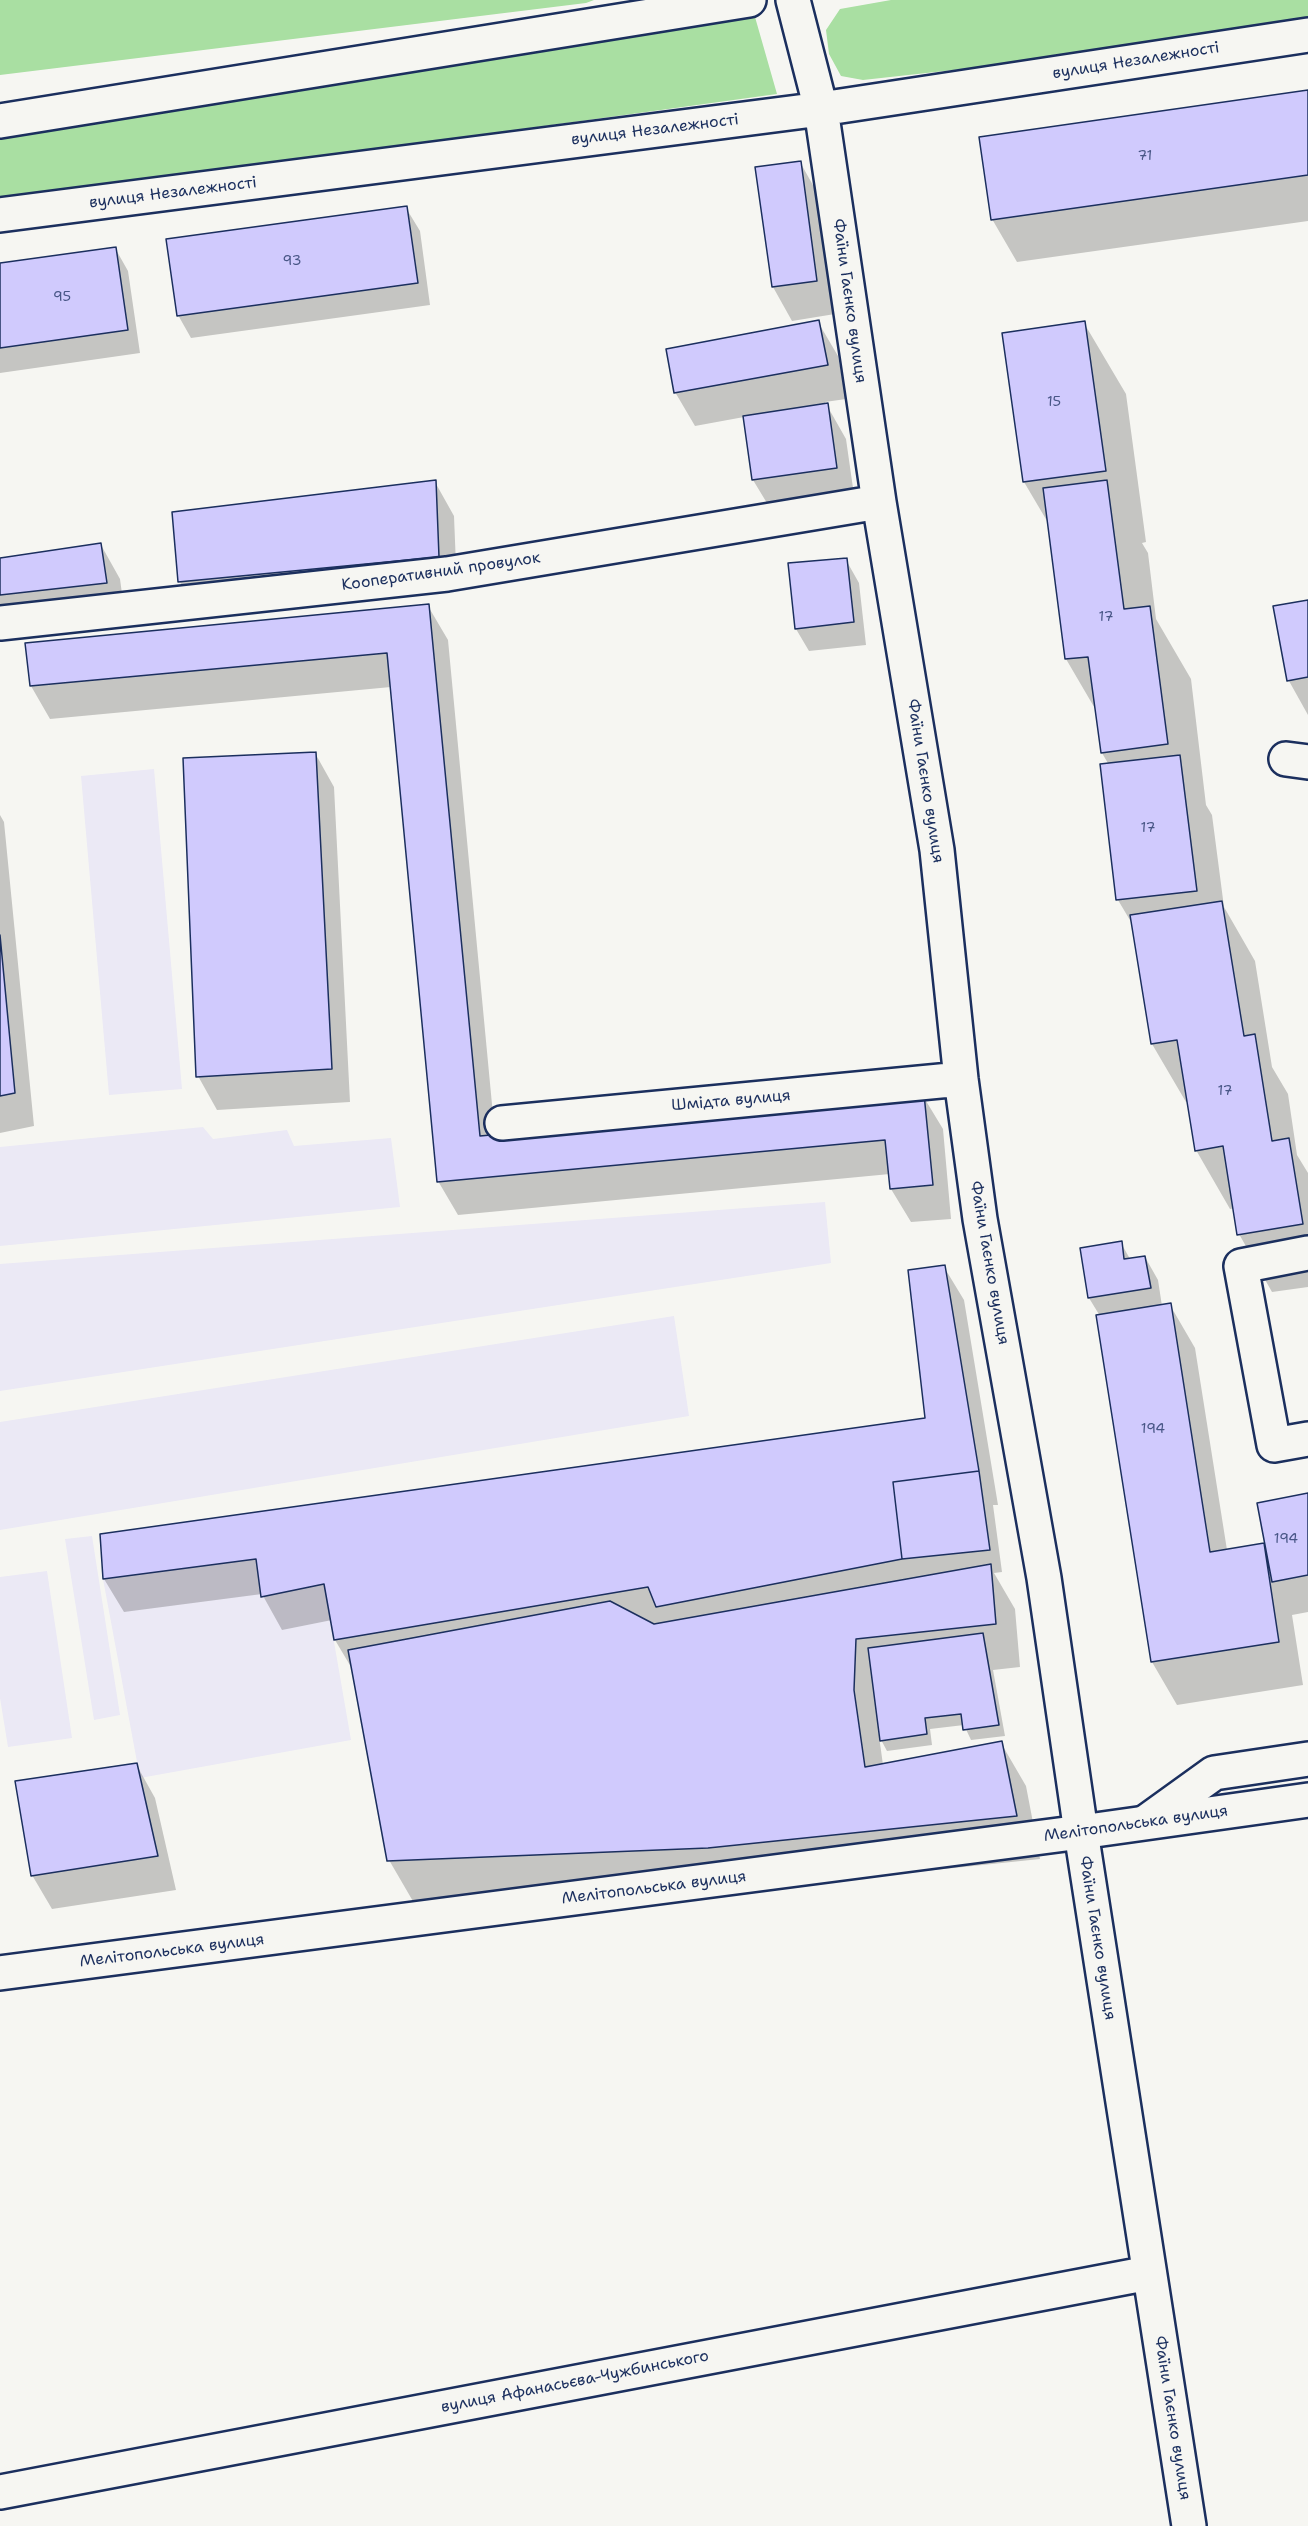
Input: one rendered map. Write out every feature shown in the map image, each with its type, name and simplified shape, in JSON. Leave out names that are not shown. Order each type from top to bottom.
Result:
[{"type":"street","points":[[0,121],[749,0]]},
{"type":"street","name":"Фаїни Гаєнко вулиця","points":[[793,0],[821,109],[879,502],[937,850],[961,1079],[980,1219],[1044,1578],[1081,1832],[1189,2526]]},
{"type":"street","name":"вулиця Незалежності","points":[[0,215],[821,109],[1308,35]]},
{"type":"street","name":"Кооперативний провулок","points":[[0,623],[447,573],[879,502]]},
{"type":"street","name":"Шмідта вулиця","points":[[502,1123],[961,1079]]},
{"type":"street","points":[[1308,1253],[1241,1266],[1274,1445],[1308,1439]]},
{"type":"street","points":[[1146,1822],[1214,1773],[1308,1759]]},
{"type":"street","name":"Мелітопольська вулиця","points":[[0,1973],[1081,1832],[1308,1800]]},
{"type":"street","name":"вулиця Афанасьєва-Чужбинського","points":[[0,2492],[1149,2272]]},
{"type":"shaded area","points":[[154,769],[182,1089],[109,1095],[81,776]]},
{"type":"shaded area","points":[[203,1127],[213,1139],[287,1130],[294,1146],[391,1138],[400,1207],[0,1246],[0,1147]]},
{"type":"shaded area","points":[[825,1202],[831,1263],[0,1391],[0,1264]]},
{"type":"shaded area","points":[[674,1316],[689,1416],[0,1530],[0,1422]]},
{"type":"shaded area","points":[[92,1536],[120,1715],[94,1720],[65,1539]]},
{"type":"shaded area","points":[[256,1559],[262,1597],[324,1584],[351,1740],[140,1778],[103,1579]]},
{"type":"shaded area","points":[[47,1571],[72,1738],[8,1747],[0,1698],[0,1577]]},
{"type":"green space","points":[[0,0],[594,0],[586,3],[0,75]]},
{"type":"green space","points":[[891,0],[1308,0],[1308,17],[990,66],[863,80],[841,76],[829,54],[826,30],[840,9]]},
{"type":"green space","points":[[755,17],[777,94],[0,201],[0,133]]},
{"type":"building","points":[[1308,90],[1308,175],[991,220],[979,137]]},
{"type":"building","points":[[801,161],[817,281],[772,287],[755,167]]},
{"type":"building","points":[[407,206],[418,283],[177,316],[166,239]]},
{"type":"building","points":[[116,247],[128,330],[0,348],[0,263]]},
{"type":"building","points":[[819,320],[828,365],[674,393],[666,349]]},
{"type":"building","points":[[1085,321],[1106,471],[1023,482],[1002,333]]},
{"type":"building","points":[[828,403],[837,468],[752,480],[743,416]]},
{"type":"building","points":[[436,480],[439,557],[178,582],[172,512]]},
{"type":"building","points":[[1107,480],[1124,609],[1150,606],[1168,744],[1101,753],[1088,657],[1065,659],[1043,488]]},
{"type":"building","points":[[101,543],[107,583],[0,595],[0,558]]},
{"type":"building","points":[[847,558],[854,622],[795,629],[788,563]]},
{"type":"building","points":[[1308,600],[1308,677],[1287,681],[1273,606]]},
{"type":"building","points":[[429,604],[480,1136],[924,1094],[933,1185],[890,1189],[885,1140],[437,1182],[387,653],[30,686],[25,643]]},
{"type":"building","points":[[316,752],[332,1069],[196,1077],[183,758]]},
{"type":"building","points":[[1180,755],[1197,891],[1116,900],[1100,764]]},
{"type":"building","points":[[1222,901],[1244,1036],[1255,1034],[1272,1141],[1289,1138],[1303,1224],[1237,1235],[1223,1146],[1195,1151],[1177,1040],[1151,1044],[1130,915]]},
{"type":"building","points":[[0,935],[15,1093],[0,1096]]},
{"type":"building","points":[[1122,1241],[1124,1259],[1145,1256],[1151,1288],[1088,1298],[1080,1248]]},
{"type":"building","points":[[945,1265],[979,1471],[893,1482],[902,1559],[656,1607],[648,1587],[334,1640],[324,1584],[261,1597],[256,1559],[103,1579],[100,1534],[925,1418],[908,1270]]},
{"type":"building","points":[[1171,1303],[1210,1552],[1264,1543],[1279,1642],[1151,1662],[1096,1315]]},
{"type":"building","points":[[979,1471],[990,1550],[902,1559],[893,1482]]},
{"type":"building","points":[[1308,1493],[1308,1575],[1272,1582],[1257,1503]]},
{"type":"building","points":[[991,1564],[996,1624],[856,1639],[854,1690],[865,1767],[1002,1741],[1017,1816],[708,1848],[387,1861],[348,1650],[610,1601],[654,1624]]},
{"type":"building","points":[[983,1633],[999,1725],[963,1730],[961,1714],[925,1718],[927,1734],[880,1741],[868,1648]]},
{"type":"building","points":[[137,1763],[158,1856],[31,1876],[15,1781]]}]
